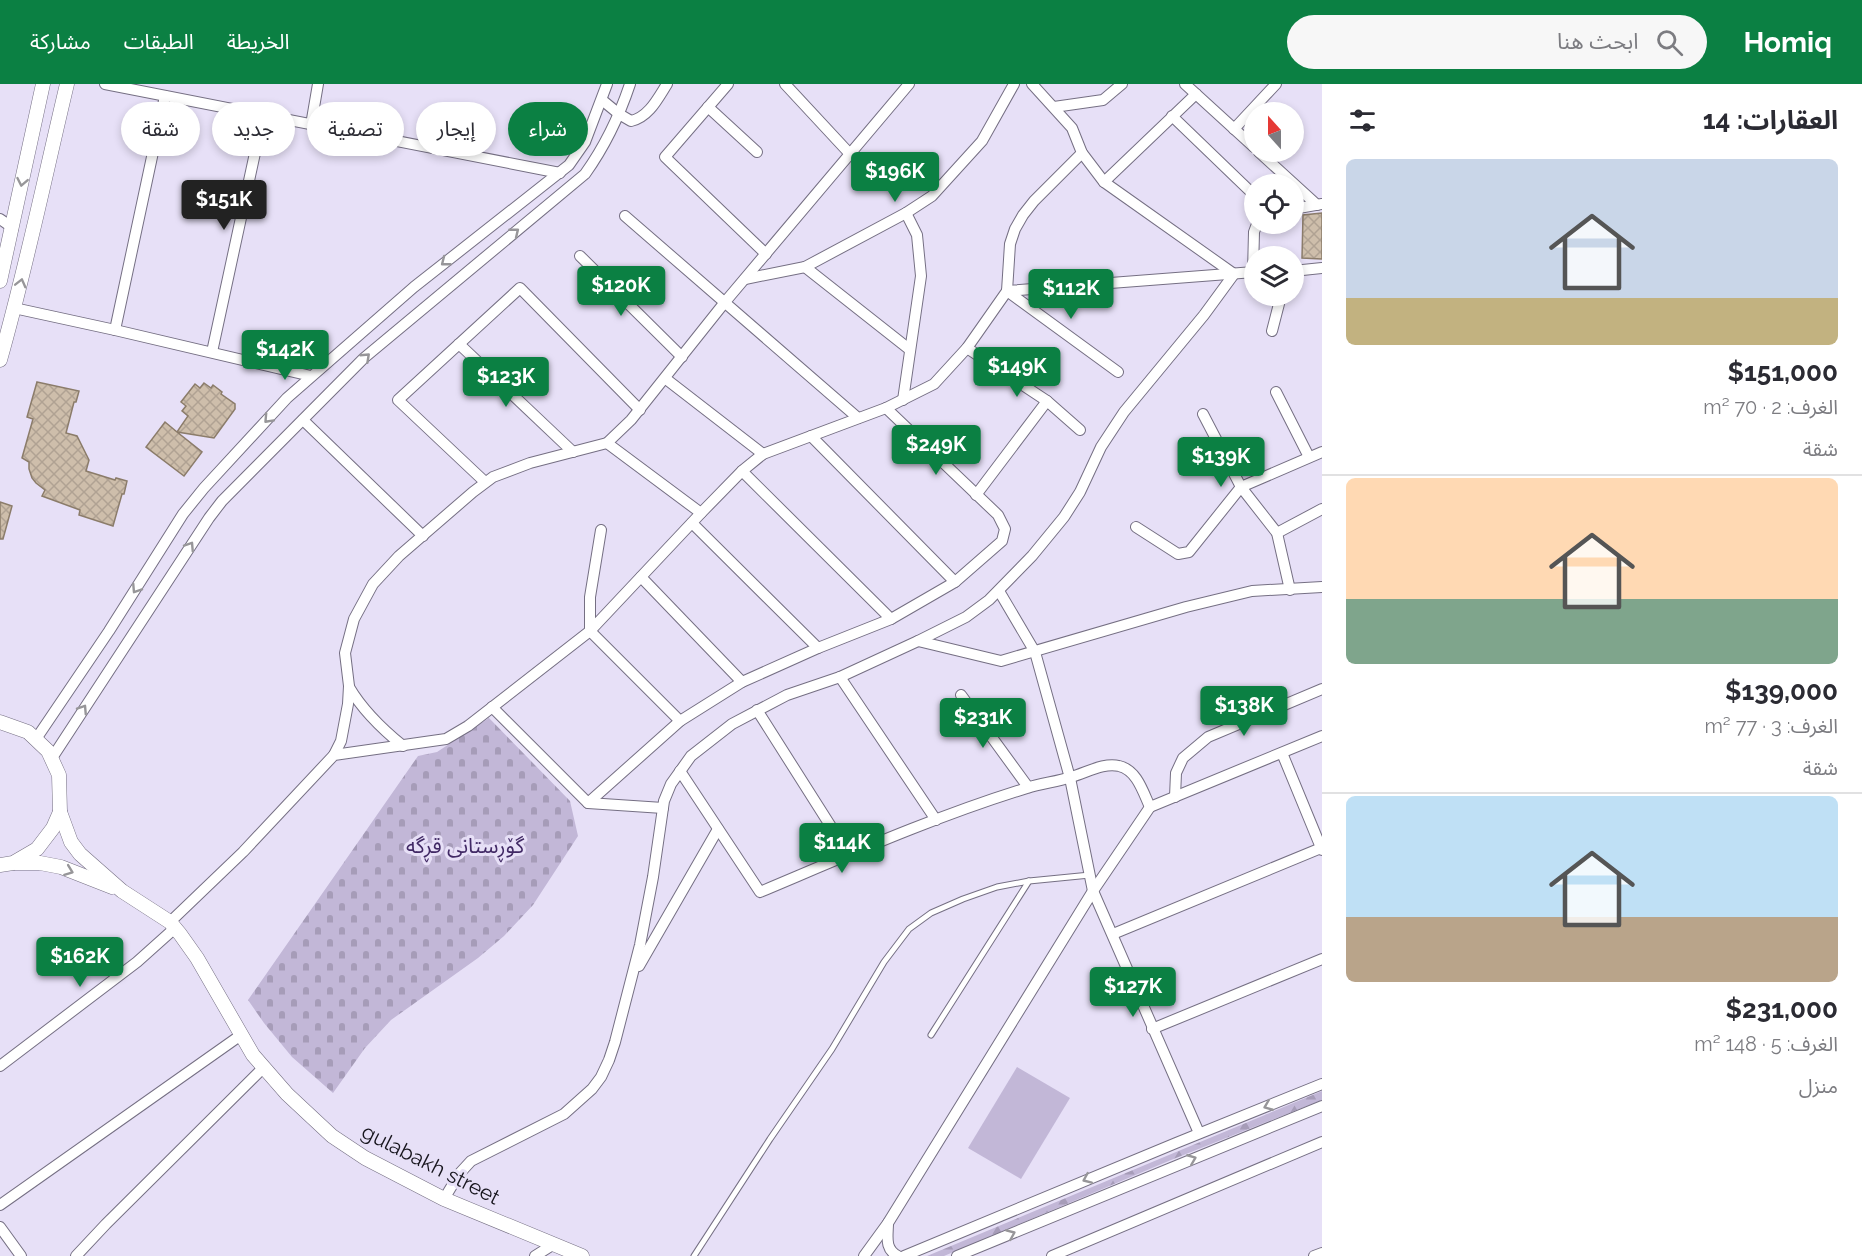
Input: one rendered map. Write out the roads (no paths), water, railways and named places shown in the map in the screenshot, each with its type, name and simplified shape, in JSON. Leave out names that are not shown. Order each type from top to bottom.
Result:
[{"type":"street","points":[[0,281],[43,84]]},
{"type":"street","points":[[0,360],[53,151],[67,84]]},
{"type":"street","points":[[105,84],[212,106]]},
{"type":"street","points":[[315,102],[318,84]]},
{"type":"street","points":[[36,739],[109,631],[183,514],[204,488],[287,398],[311,376],[414,287],[569,165],[585,142],[607,84]]},
{"type":"street","points":[[52,758],[222,501],[379,345],[585,174],[601,151],[619,114],[630,84]]},
{"type":"street","points":[[602,100],[632,121],[645,115],[667,84]]},
{"type":"street","points":[[728,84],[665,157],[766,254]]},
{"type":"street","points":[[785,84],[850,154]]},
{"type":"street","points":[[0,1066],[137,963],[334,755],[343,731],[348,704],[349,686],[345,653],[354,619],[373,584],[399,555],[493,477],[530,463],[607,442],[640,410],[725,302],[909,84]]},
{"type":"street","points":[[745,279],[805,267],[906,213],[932,196],[982,141],[1014,84]]},
{"type":"street","points":[[1032,84],[1072,128],[1082,153],[1104,182],[1234,274]]},
{"type":"street","points":[[1054,107],[1103,100],[1122,84]]},
{"type":"street","points":[[1187,84],[1244,138]]},
{"type":"street","points":[[1234,129],[1276,84]]},
{"type":"street","points":[[1104,182],[1196,94]]},
{"type":"street","points":[[116,330],[165,96]]},
{"type":"street","points":[[708,107],[757,152]]},
{"type":"street","points":[[1172,116],[1244,185]]},
{"type":"street","points":[[404,143],[560,173]]},
{"type":"street","points":[[29,145],[53,151]]},
{"type":"street","points":[[334,755],[446,739],[468,726],[590,631],[742,471],[763,454],[886,408],[934,384],[967,348],[1007,291],[1010,244],[1015,229],[1034,201],[1082,153]]},
{"type":"street","points":[[212,352],[254,156]]},
{"type":"street","points":[[1271,162],[1320,205]]},
{"type":"street","points":[[1304,207],[1320,205]]},
{"type":"street","points":[[903,400],[921,276],[917,235],[906,213]]},
{"type":"street","points":[[625,216],[858,418]]},
{"type":"street","points":[[0,219],[13,228]]},
{"type":"street","points":[[580,256],[682,357]]},
{"type":"street","points":[[805,267],[909,349]]},
{"type":"street","points":[[1304,270],[1322,268]]},
{"type":"street","points":[[1007,291],[1244,273]]},
{"type":"street","points":[[444,1199],[459,1174],[471,1161],[564,1114],[592,1089],[601,1077],[609,1060],[640,945],[663,808],[671,784],[691,756],[710,740],[757,710],[787,695],[840,677],[918,641],[966,617],[989,600],[1032,556],[1064,517],[1080,492],[1101,447],[1124,412],[1204,315],[1234,274]]},
{"type":"street","points":[[485,482],[398,400],[520,288],[640,410]]},
{"type":"street","points":[[1007,291],[1118,372]]},
{"type":"street","points":[[1272,331],[1278,306]]},
{"type":"street","points":[[14,308],[311,376]]},
{"type":"street","points":[[459,344],[573,452]]},
{"type":"street","points":[[967,348],[1047,401],[1080,430]]},
{"type":"street","points":[[666,379],[763,454]]},
{"type":"street","points":[[1276,392],[1309,457]]},
{"type":"street","points":[[976,495],[1047,401]]},
{"type":"street","points":[[588,803],[680,721],[742,682],[891,619],[955,582],[1002,541],[1005,529],[998,515],[886,408]]},
{"type":"street","points":[[1203,414],[1241,487],[1277,533],[1290,590]]},
{"type":"street","points":[[303,420],[423,536]]},
{"type":"street","points":[[811,436],[955,582]]},
{"type":"street","points":[[607,442],[701,513]]},
{"type":"street","points":[[1136,527],[1178,554],[1189,552],[1241,487],[1322,452]]},
{"type":"street","points":[[742,471],[891,619]]},
{"type":"street","points":[[1277,533],[1322,509]]},
{"type":"street","points":[[692,523],[818,648]]},
{"type":"street","points":[[601,530],[590,597],[590,631],[680,721]]},
{"type":"street","points":[[641,577],[742,682]]},
{"type":"street","points":[[918,641],[1001,661],[1252,591],[1322,587]]},
{"type":"street","points":[[999,591],[1035,652],[1070,778],[1093,891],[1199,1133]]},
{"type":"street","points":[[840,677],[936,820]]},
{"type":"street","points":[[349,686],[359,704],[403,746]]},
{"type":"street","points":[[1175,797],[1176,773],[1183,758],[1208,736],[1322,689]]},
{"type":"street","points":[[961,695],[1029,787]]},
{"type":"street","points":[[492,707],[588,803],[663,808]]},
{"type":"street","points":[[757,710],[849,855]]},
{"type":"street","points":[[0,722],[28,732],[36,739],[48,751],[60,775],[60,812],[53,828],[37,849],[7,864]]},
{"type":"street","points":[[864,1256],[888,1223],[1093,891],[1150,807],[1322,736]]},
{"type":"street","points":[[1113,934],[1321,849],[1282,753]]},
{"type":"street","points":[[680,771],[760,891],[936,820],[1029,787],[1070,778],[1106,765],[1127,768],[1136,778],[1150,807]]},
{"type":"street","name":"gulabakh street","points":[[60,812],[71,842],[80,854],[122,891],[173,925],[197,958],[253,1055],[287,1094],[332,1136],[365,1158],[444,1199],[582,1256]]},
{"type":"street","points":[[631,980],[718,829]]},
{"type":"street","name":"gulabakh street","points":[[7,864],[40,863],[61,867],[122,891]]},
{"type":"street","points":[[1152,1029],[1322,959]]},
{"type":"street","points":[[0,1204],[242,1035]]},
{"type":"street","points":[[76,1256],[264,1067]]},
{"type":"street","points":[[888,1223],[888,1246],[890,1251],[901,1256],[1322,1084]]},
{"type":"street","points":[[957,1256],[1322,1106]]},
{"type":"street","points":[[1052,1256],[1322,1142]]},
{"type":"street","points":[[0,1227],[21,1256]]},
{"type":"street","points":[[535,1256],[554,1244]]},
{"type":"street","points":[[1314,1256],[1322,1253]]},
{"type":"lane","points":[[694,1256],[832,1049],[884,962],[909,929],[931,913],[998,887],[1029,881],[1090,875]]},
{"type":"lane","points":[[931,1035],[1029,881]]},
{"type":"park label","name":"گۆڕستانی قڕگە","points":[[465,845]]}]
